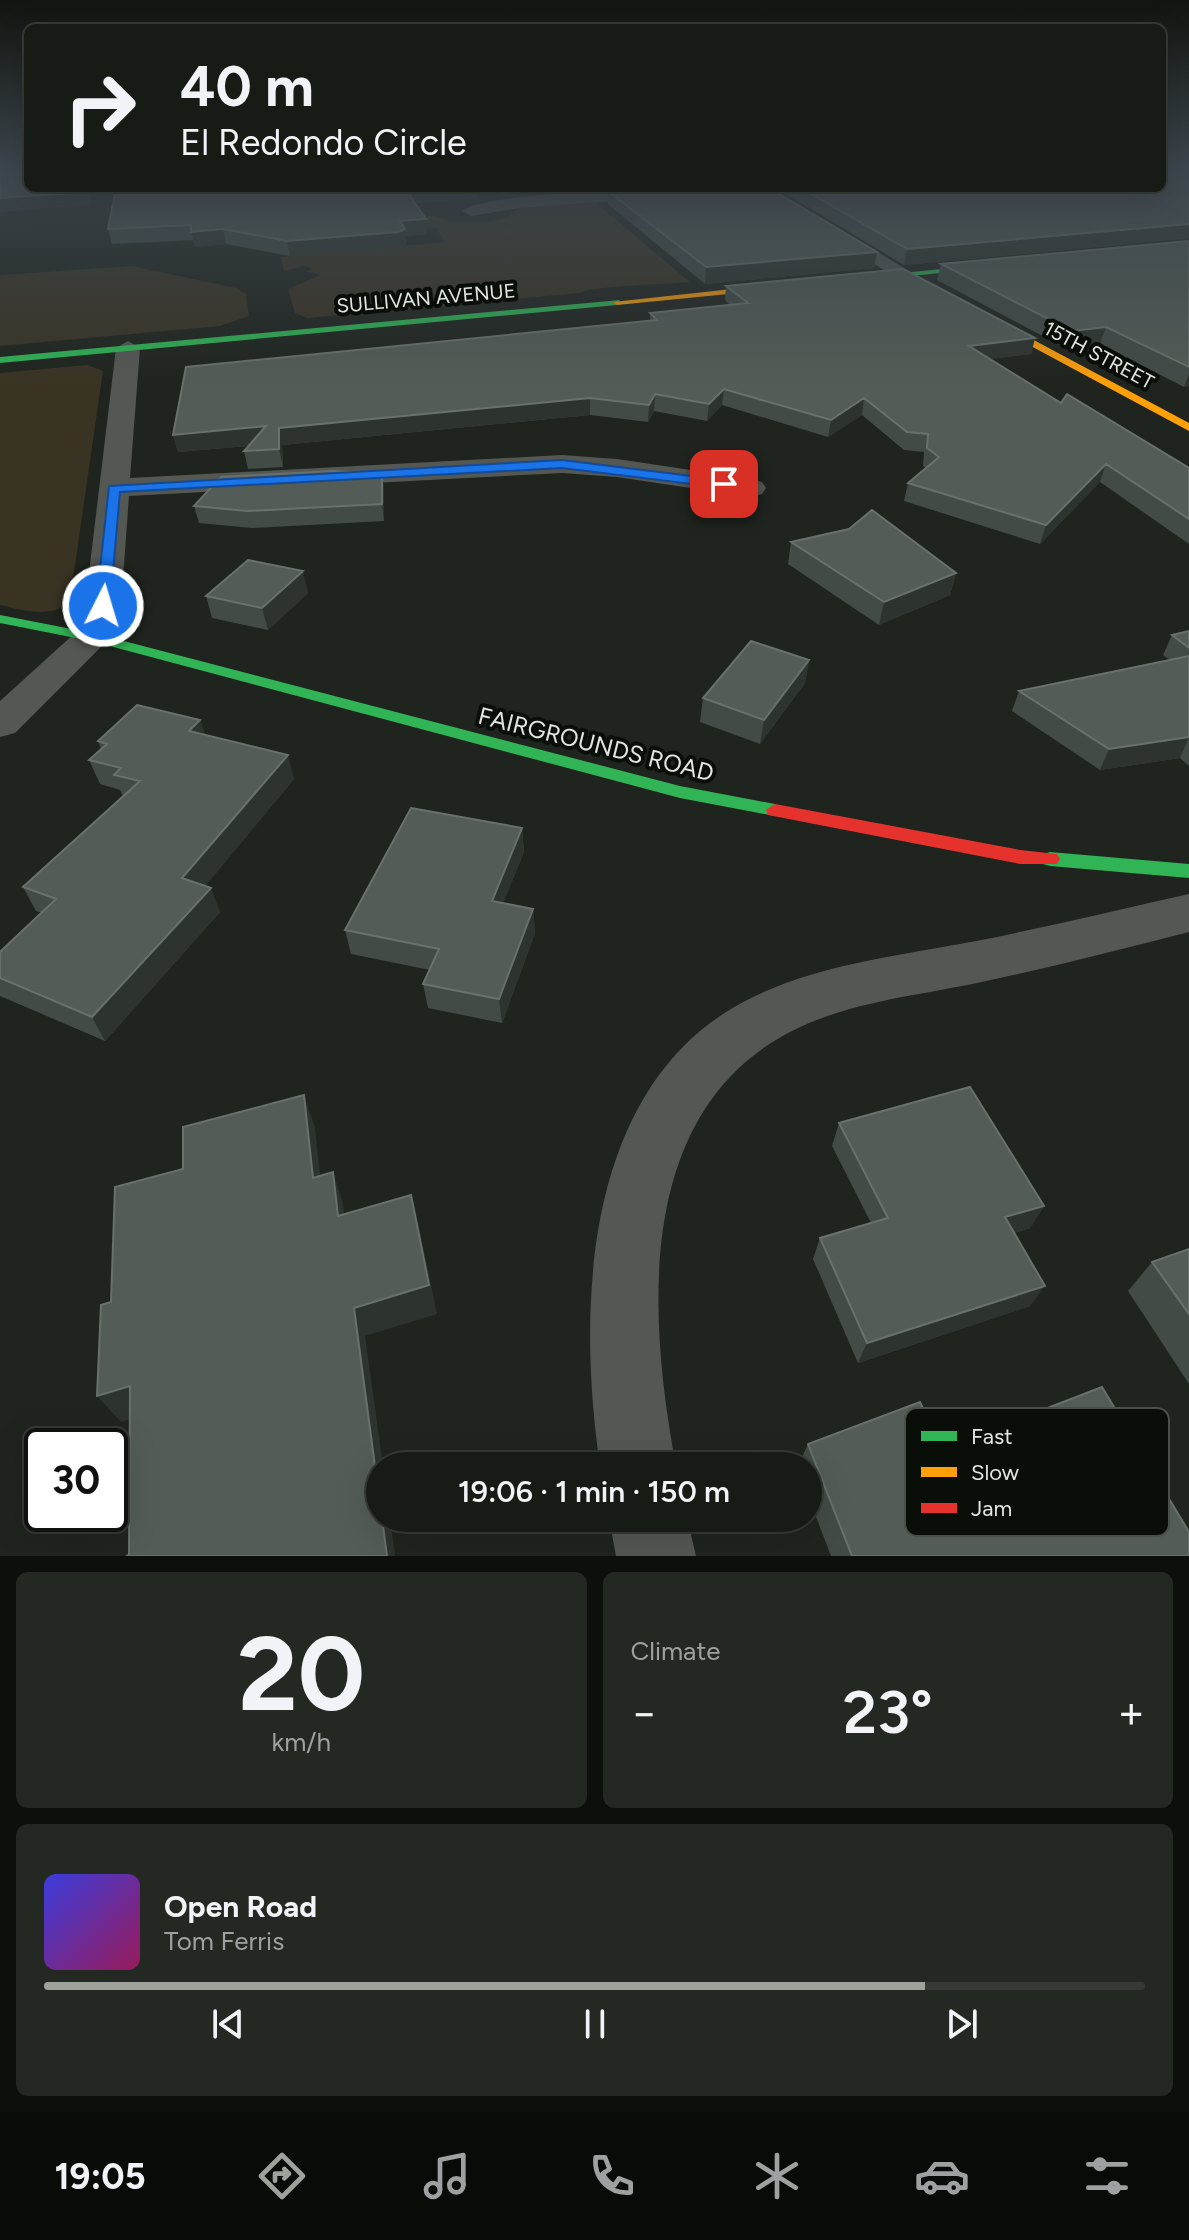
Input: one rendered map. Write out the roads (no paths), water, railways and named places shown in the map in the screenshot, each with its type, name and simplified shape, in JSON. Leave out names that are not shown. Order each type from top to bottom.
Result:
[{"type":"street","points":[[844,239],[931,289]]},
{"type":"street","name":"SULLIVAN AVENUE","points":[[0,360],[1015,264]]},
{"type":"street","name":"15TH STREET","points":[[958,304],[1189,428]]},
{"type":"street","points":[[0,724],[92,637],[103,606],[128,348]]},
{"type":"street","points":[[114,488],[562,464],[617,468],[751,488]]},
{"type":"street","name":"FAIRGROUNDS ROAD","points":[[0,619],[92,637],[680,792],[1020,857],[1189,871]]},
{"type":"street","points":[[635,1452],[625,1303],[630,1219],[653,1137],[693,1072],[746,1029],[797,1005],[848,989],[1060,945],[1189,913]]},
{"type":"street","points":[[651,1532],[656,1556]]}]
